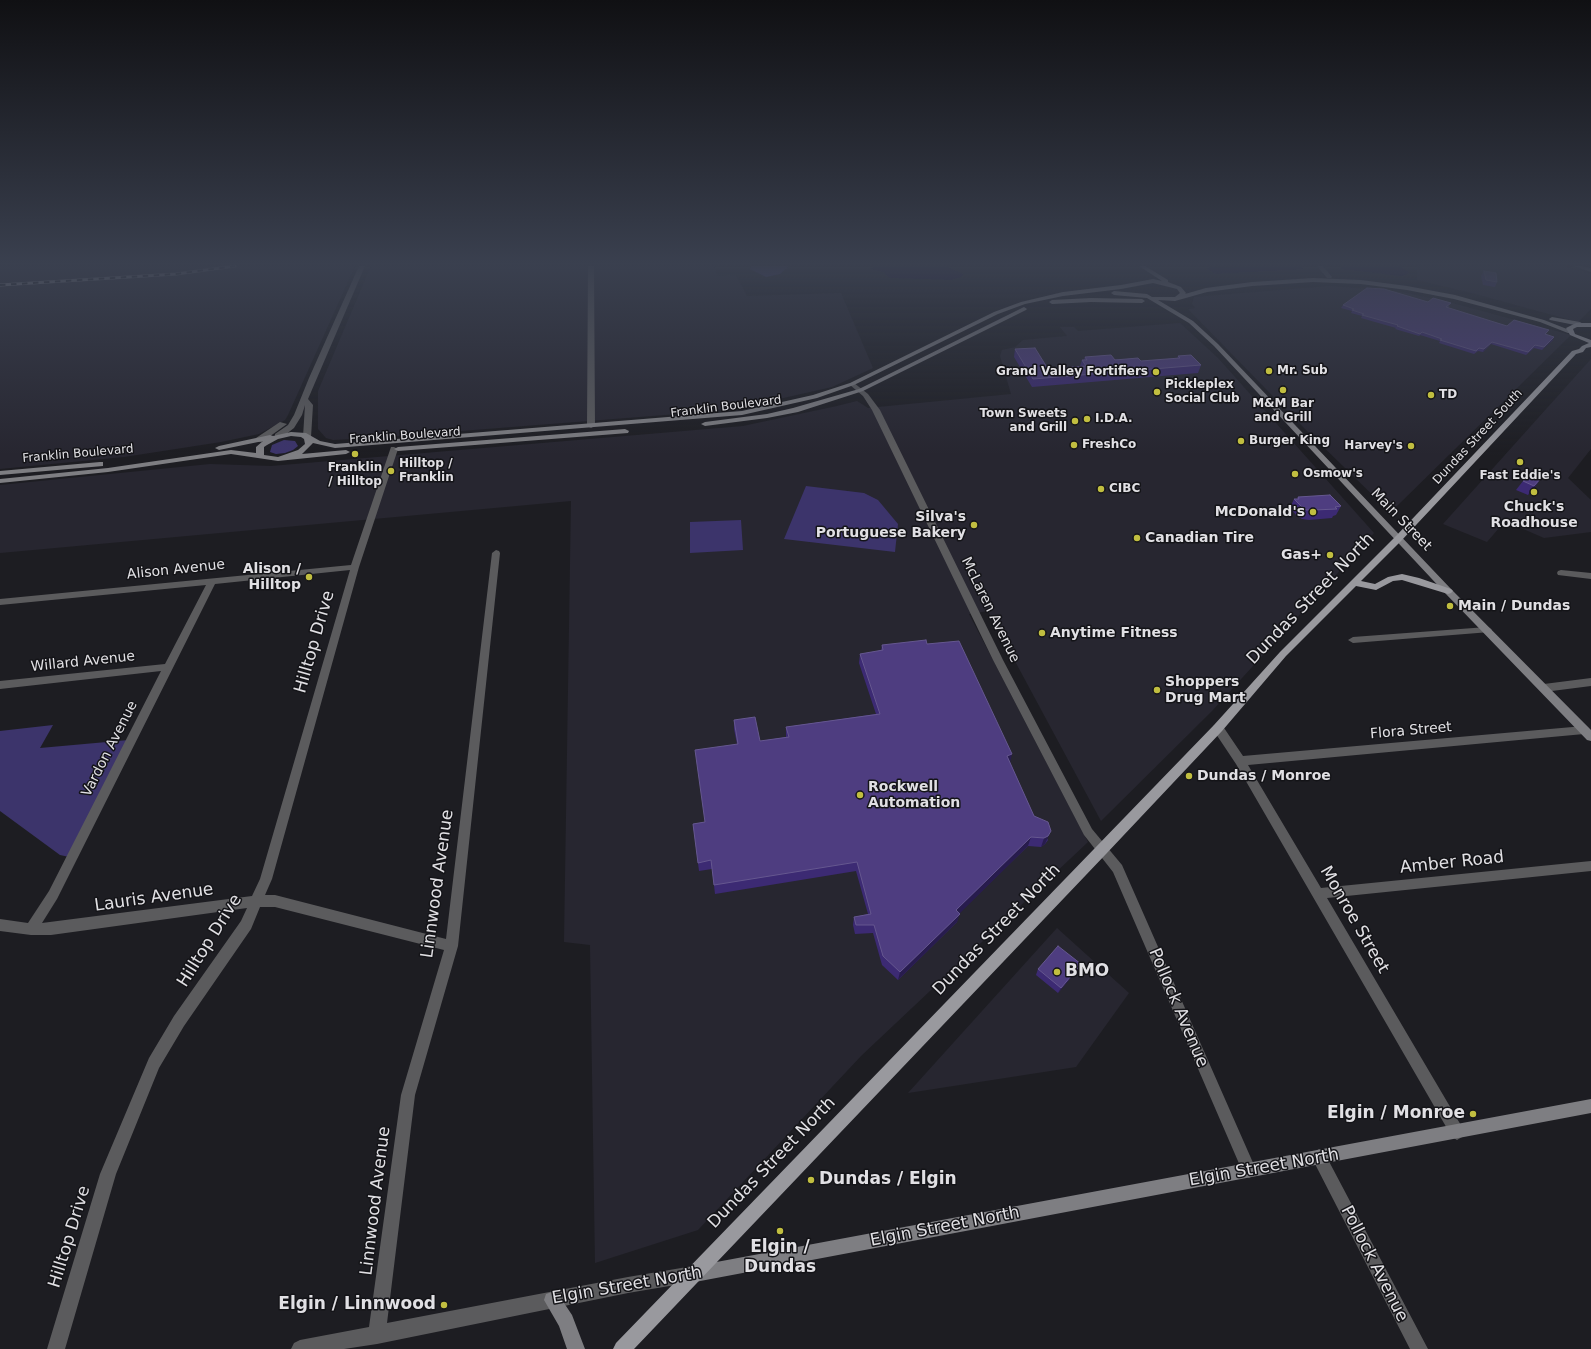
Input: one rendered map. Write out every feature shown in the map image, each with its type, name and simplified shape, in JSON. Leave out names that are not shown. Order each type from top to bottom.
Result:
[{"type":"main road","name":"Franklin Boulevard","points":[[0,473],[148,459],[277,436],[298,434],[308,437],[318,443],[336,446],[742,413],[815,397],[852,384],[964,329]]},
{"type":"main road","name":"Franklin Boulevard","points":[[0,481],[114,470],[231,452],[260,455],[270,459],[727,422],[795,410],[861,390],[983,329]]},
{"type":"main road","name":"Main Street","points":[[1199,329],[1216,345],[1448,591],[1588,733]]},
{"type":"main road","points":[[1561,329],[1591,343]]},
{"type":"main road","points":[[1571,329],[1572,334],[1570,348],[1574,352]]},
{"type":"main road","name":"Dundas Street South","points":[[1399,538],[1574,352],[1581,351],[1584,347],[1591,343]]},
{"type":"main road","points":[[260,455],[260,447],[277,436]]},
{"type":"main road","points":[[286,458],[306,448],[309,444],[308,437]]},
{"type":"main road","name":"Dundas Street North","points":[[622,1349],[1102,850],[1218,728],[1283,654],[1399,538]]},
{"type":"main road","points":[[1354,583],[1376,586],[1391,579],[1407,578],[1448,591]]},
{"type":"main road","name":"Elgin Street North","points":[[693,1274],[1591,1106]]},
{"type":"main road","points":[[552,1300],[566,1321],[576,1349]]},
{"type":"street","points":[[277,436],[295,421],[334,329]]},
{"type":"street","points":[[591,329],[591,426]]},
{"type":"street","name":"McLaren Avenue","points":[[852,384],[866,395],[876,410],[998,660],[1088,832],[1102,850]]},
{"type":"street","points":[[305,400],[308,405],[308,437]]},
{"type":"street","points":[[259,440],[277,429],[300,409]]},
{"type":"street","name":"Hilltop Drive","points":[[56,1349],[108,1174],[154,1063],[179,1021],[246,924],[266,879],[356,568],[394,449]]},
{"type":"street","name":"Linnwood Avenue","points":[[377,1335],[408,1095],[452,946],[496,553]]},
{"type":"street","name":"Alison Avenue","points":[[0,602],[356,568]]},
{"type":"street","points":[[1561,573],[1591,576]]},
{"type":"street","name":"Vardon Avenue","points":[[30,929],[53,895],[212,581]]},
{"type":"street","points":[[1353,640],[1487,630]]},
{"type":"street","name":"Willard Avenue","points":[[0,685],[169,667]]},
{"type":"street","points":[[1544,688],[1591,682]]},
{"type":"street","name":"Monroe Street","points":[[1218,728],[1240,761],[1457,1132]]},
{"type":"street","name":"Flora Street","points":[[1240,761],[1588,733]]},
{"type":"street","name":"Pollock Avenue","points":[[1102,850],[1118,870],[1249,1170]]},
{"type":"street","name":"Amber Road","points":[[1317,894],[1591,866]]},
{"type":"street","name":"Lauris Avenue","points":[[0,925],[30,929],[51,929],[257,901],[275,901],[452,946]]},
{"type":"street","name":"Pollock Avenue","points":[[1319,1158],[1419,1349]]},
{"type":"street","name":"Elgin Street North","points":[[300,1349],[693,1274]]},
{"type":"shaded area","points":[[0,329],[327,329],[285,420],[259,434],[221,442],[124,457],[0,469]]},
{"type":"shaded area","points":[[344,329],[856,329],[873,368],[832,387],[748,406],[690,413],[333,440],[326,438],[318,429],[318,391]]},
{"type":"shaded area","points":[[1062,329],[1076,329],[1078,331],[1104,329],[1186,329],[1218,358],[1374,533],[1212,711],[1101,821],[988,611],[969,614],[1088,842],[861,1056],[698,1230],[595,1263],[590,945],[564,942],[571,501],[0,553],[0,485],[210,464],[271,466],[743,426],[857,401],[868,408],[1011,394],[1000,356],[1002,350],[1015,347],[1023,340],[1067,336]]},
{"type":"shaded area","points":[[1207,329],[1549,329],[1571,335],[1397,506],[1387,509],[1305,429]]},
{"type":"shaded area","points":[[1591,359],[1591,449],[1568,478],[1591,500],[1591,532],[1544,538],[1505,521],[1487,542],[1443,524]]},
{"type":"shaded area","points":[[284,440],[295,441],[298,446],[285,453],[276,454],[270,452],[272,445]]},
{"type":"shaded area","points":[[806,486],[864,493],[878,500],[898,524],[895,552],[784,539]]},
{"type":"shaded area","points":[[741,520],[743,550],[690,553],[690,522]]},
{"type":"shaded area","points":[[53,725],[40,748],[129,740],[74,858],[60,855],[0,811],[0,731]]},
{"type":"shaded area","points":[[1057,928],[1129,993],[1076,1067],[908,1093]]},
{"type":"building","points":[[1405,329],[1545,329],[1549,330],[1545,334],[1554,337],[1544,347],[1535,345],[1528,352],[1492,342],[1484,349],[1479,348],[1476,351],[1440,340],[1442,339],[1422,332],[1420,334]]},
{"type":"building","points":[[1035,348],[1048,369],[1086,366],[1082,360],[1087,360],[1085,357],[1111,355],[1115,360],[1138,358],[1141,361],[1180,358],[1178,356],[1191,355],[1201,365],[1033,379],[1015,349]]},
{"type":"building","points":[[1530,474],[1541,478],[1534,486],[1523,481]]},
{"type":"building","points":[[1330,495],[1341,506],[1335,507],[1337,509],[1306,510],[1294,499],[1299,499],[1298,497]]},
{"type":"building","name":"Rockwell Automation","points":[[926,640],[927,644],[959,641],[1012,754],[1007,756],[1034,816],[1048,822],[1051,831],[1048,836],[1044,838],[1031,837],[956,910],[960,914],[900,972],[883,956],[874,925],[856,925],[854,917],[871,914],[857,862],[714,885],[711,860],[698,863],[693,824],[705,822],[695,750],[738,744],[734,720],[755,717],[760,741],[789,737],[786,727],[880,714],[860,654],[883,650],[882,645]]},
{"type":"building","name":"BMO","points":[[1058,946],[1081,964],[1061,988],[1038,969]]},
{"type":"place","name":"Mr. Sub","points":[[1269,371]]},
{"type":"place","name":"Grand Valley Fortifiers","points":[[1156,372]]},
{"type":"place","name":"M&M Bar and Grill","points":[[1283,390]]},
{"type":"place","name":"Pickleplex Social Club","points":[[1157,392]]},
{"type":"place","name":"TD","points":[[1431,395]]},
{"type":"place","name":"I.D.A.","points":[[1087,419]]},
{"type":"place","name":"Town Sweets and Grill","points":[[1075,421]]},
{"type":"place","name":"Burger King","points":[[1241,441]]},
{"type":"place","name":"FreshCo","points":[[1074,445]]},
{"type":"place","name":"Harvey's","points":[[1411,446]]},
{"type":"place","name":"Franklin / Hilltop","points":[[355,454]]},
{"type":"place","name":"Fast Eddie's","points":[[1520,462]]},
{"type":"place","name":"Hilltop / Franklin","points":[[391,471]]},
{"type":"place","name":"Osmow's","points":[[1295,474]]},
{"type":"place","name":"CIBC","points":[[1101,489]]},
{"type":"place","name":"Chuck's Roadhouse","points":[[1534,492]]},
{"type":"place","name":"McDonald's","points":[[1313,512]]},
{"type":"place","name":"Silva's Portuguese Bakery","points":[[974,525]]},
{"type":"place","name":"Canadian Tire","points":[[1137,538]]},
{"type":"place","name":"Gas+","points":[[1330,555]]},
{"type":"place","name":"Alison / Hilltop","points":[[309,577]]},
{"type":"place","name":"Main / Dundas","points":[[1450,606]]},
{"type":"place","name":"Anytime Fitness","points":[[1042,633]]},
{"type":"place","name":"Shoppers Drug Mart","points":[[1157,690]]},
{"type":"place","name":"Dundas / Monroe","points":[[1189,776]]},
{"type":"place","name":"Rockwell Automation","points":[[860,795]]},
{"type":"place","name":"BMO","points":[[1057,972]]},
{"type":"place","name":"Elgin / Monroe","points":[[1473,1114]]},
{"type":"place","name":"Dundas / Elgin","points":[[811,1180]]},
{"type":"place","name":"Elgin / Dundas","points":[[780,1231]]},
{"type":"place","name":"Elgin / Linnwood","points":[[444,1305]]}]
